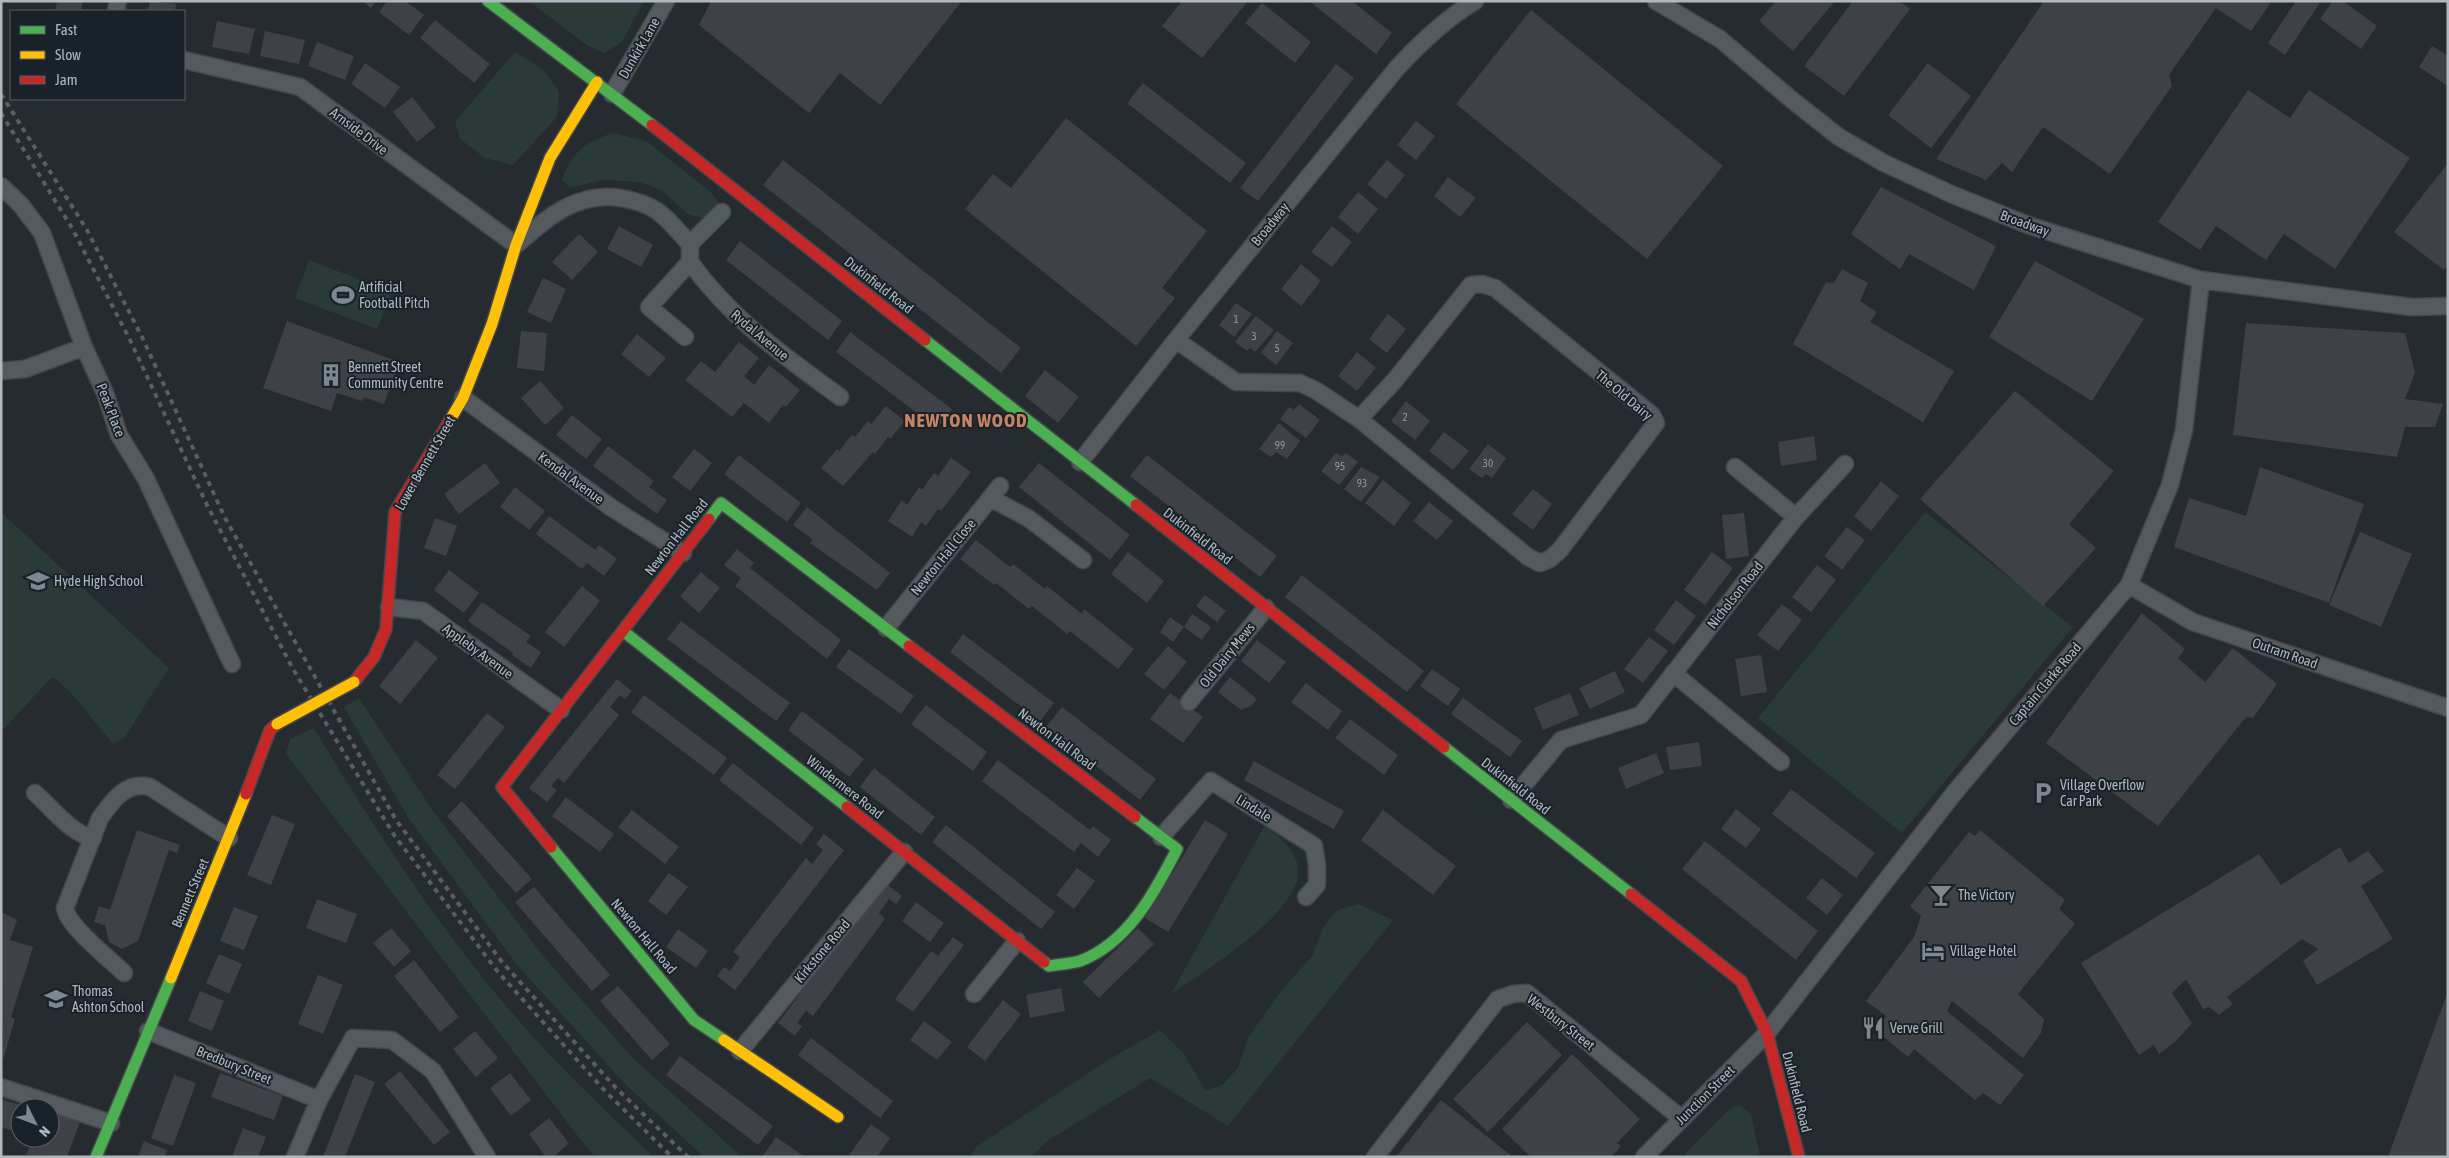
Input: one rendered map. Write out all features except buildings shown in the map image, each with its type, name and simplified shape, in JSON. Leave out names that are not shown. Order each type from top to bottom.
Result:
[{"type":"street","name":"Dukinfield Road","points":[[488,1],[597,82],[1741,982],[1767,1033],[1799,1157]]},
{"type":"street","name":"Dunkirk Lane","points":[[612,94],[666,1]]},
{"type":"street","name":"Broadway","points":[[1080,462],[1176,340],[1397,68],[1428,36],[1457,12],[1475,1]]},
{"type":"street","name":"Broadway","points":[[1656,1],[1720,40],[1839,136],[1884,163],[1951,194],[2028,225],[2201,280],[2411,307],[2448,306]]},
{"type":"street","name":"Arnside Drive","points":[[185,60],[300,87],[516,245]]},
{"type":"street","name":"Lower Bennett Street","points":[[354,682],[371,664],[382,645],[389,607],[395,512],[463,398],[492,324],[516,245],[550,158],[597,82]]},
{"type":"street","name":"Peak Place","points":[[1,186],[21,204],[42,233],[84,347],[105,393],[119,435],[146,479],[232,664]]},
{"type":"street","points":[[516,245],[548,217],[570,204],[588,197],[608,196],[632,200],[657,211],[690,244],[690,262],[649,307],[685,336]]},
{"type":"street","points":[[690,244],[722,212]]},
{"type":"street","name":"Rydal Avenue","points":[[690,262],[711,291],[738,318],[840,397]]},
{"type":"street","name":"Captain Clarke Road","points":[[1767,1033],[1955,792],[2129,585],[2170,485],[2184,430],[2201,280]]},
{"type":"street","name":"The Old Dairy","points":[[1176,340],[1236,382],[1300,383],[1317,391],[1360,419],[1528,557],[1540,563],[1550,559],[1560,550],[1656,423],[1652,415],[1496,288],[1482,284],[1471,285],[1360,419]]},
{"type":"street","points":[[1,371],[25,370],[84,347]]},
{"type":"street","name":"Kendal Avenue","points":[[463,398],[612,508],[683,553]]},
{"type":"street","name":"Nicholson Road","points":[[1510,800],[1561,740],[1641,715],[1796,517],[1844,464]]},
{"type":"street","points":[[1735,467],[1796,517]]},
{"type":"street","name":"Newton Hall Close","points":[[886,628],[995,492],[1083,560]]},
{"type":"street","name":"Newton Hall Road","points":[[838,1117],[694,1020],[502,787],[721,503],[1177,849],[1153,896],[1126,928],[1103,949],[1081,961],[1049,966]]},
{"type":"street","name":"Outram Road","points":[[2129,585],[2193,622],[2448,708]]},
{"type":"street","name":"Appleby Avenue","points":[[389,607],[423,611],[561,710]]},
{"type":"street","name":"Old Dairy Mews","points":[[1188,702],[1266,608]]},
{"type":"street","name":"Windermere Road","points":[[623,631],[1049,966]]},
{"type":"street","points":[[1673,673],[1781,762]]},
{"type":"street","name":"Bennett Street","points":[[96,1157],[230,838],[270,730],[277,724],[354,682]]},
{"type":"street","name":"Lindale","points":[[1161,837],[1211,780],[1314,846],[1317,864],[1317,885],[1306,897]]},
{"type":"street","points":[[124,973],[75,926],[66,913],[65,908],[100,818],[117,795],[126,788],[141,784],[150,787],[230,838]]},
{"type":"street","points":[[35,793],[75,830],[83,836],[92,838]]},
{"type":"street","name":"Kirkstone Road","points":[[740,1051],[904,852]]},
{"type":"street","points":[[974,994],[1017,941]]},
{"type":"street","name":"Westbury Street","points":[[1375,1157],[1498,999],[1514,994],[1527,994],[1682,1119]]},
{"type":"street","name":"Bredbury Street","points":[[148,1030],[319,1100]]},
{"type":"street","name":"Junction Street","points":[[1644,1157],[1767,1033]]},
{"type":"street","points":[[295,1157],[319,1100],[353,1038],[392,1040],[433,1071],[487,1157]]},
{"type":"street","points":[[1,1087],[111,1123]]},
{"type":"shaded area","points":[[529,1],[644,1],[622,42],[604,53],[588,46]]},
{"type":"shaded area","points":[[515,52],[544,70],[559,92],[557,117],[513,165],[485,158],[460,139],[455,122]]},
{"type":"shaded area","points":[[612,133],[646,141],[711,192],[721,206],[704,218],[689,215],[661,190],[639,182],[603,180],[570,188],[562,180],[575,155],[586,145]]},
{"type":"shaded area","name":"Artificial Football Pitch","points":[[309,260],[392,292],[377,329],[295,298]]},
{"type":"shaded area","name":"Hyde High School","points":[[1,512],[169,668],[125,737],[113,744],[73,695],[55,678],[51,678],[1,732]]},
{"type":"shaded area","points":[[1925,512],[2073,627],[1902,833],[1758,718]]},
{"type":"shaded area","points":[[359,698],[433,811],[543,956],[632,1057],[742,1157],[704,1157],[627,1086],[517,965],[409,819],[344,707]]},
{"type":"shaded area","points":[[314,728],[410,880],[491,988],[552,1057],[654,1157],[596,1157],[587,1148],[286,754],[290,739]]},
{"type":"shaded area","points":[[1265,825],[1281,838],[1293,853],[1298,866],[1296,883],[1286,901],[1270,920],[1250,938],[1171,994]]},
{"type":"shaded area","points":[[1358,904],[1393,920],[1228,1126],[1150,1078],[1047,1141],[1031,1157],[970,1157],[976,1147],[1108,1060],[1160,1030],[1184,1054],[1205,1090],[1221,1086],[1238,1068],[1248,1038],[1278,995],[1312,956],[1323,928],[1335,911]]},
{"type":"shaded area","points":[[1740,1105],[1751,1114],[1760,1157],[1682,1157],[1731,1108]]},
{"type":"railway","points":[[1,94],[87,230],[142,337],[225,518],[396,820],[502,962],[615,1087],[688,1157]]},
{"type":"railway","points":[[1,113],[72,228],[130,340],[207,505],[293,669],[394,835],[498,972],[605,1091],[672,1157]]},
{"type":"traffic: fast","points":[[488,1],[652,125]]},
{"type":"traffic: fast","points":[[925,340],[1136,505]]},
{"type":"traffic: fast","points":[[709,519],[721,503],[909,646]]},
{"type":"traffic: fast","points":[[623,631],[847,807]]},
{"type":"traffic: fast","points":[[1444,747],[1631,894]]},
{"type":"traffic: fast","points":[[1044,962],[1049,966],[1072,963],[1097,953],[1126,929],[1149,899],[1177,849],[1135,817]]},
{"type":"traffic: fast","points":[[551,847],[694,1020],[724,1040]]},
{"type":"traffic: fast","points":[[96,1157],[171,978]]},
{"type":"traffic: slow","points":[[450,420],[463,398],[492,324],[516,245],[550,158],[597,82]]},
{"type":"traffic: slow","points":[[277,724],[354,682]]},
{"type":"traffic: slow","points":[[171,978],[246,794]]},
{"type":"traffic: slow","points":[[724,1040],[838,1117]]},
{"type":"traffic: jam","points":[[652,125],[925,340]]},
{"type":"traffic: jam","points":[[354,682],[374,657],[386,629],[395,512],[450,420]]},
{"type":"traffic: jam","points":[[1136,505],[1444,747]]},
{"type":"traffic: jam","points":[[551,847],[502,787],[709,519]]},
{"type":"traffic: jam","points":[[909,646],[1135,817]]},
{"type":"traffic: jam","points":[[246,794],[270,730],[277,724]]},
{"type":"traffic: jam","points":[[847,807],[1044,962]]},
{"type":"traffic: jam","points":[[1631,894],[1741,981],[1767,1033],[1799,1157]]},
{"type":"place","name":"Artificial Football Pitch","points":[[343,295]]},
{"type":"place","name":"Bennett Street Community Centre","points":[[331,375]]},
{"type":"place","name":"Hyde High School","points":[[38,581]]},
{"type":"place","name":"Village Overflow Car Park","points":[[2043,793]]},
{"type":"place","name":"The Victory","points":[[1941,895]]},
{"type":"place","name":"Village Hotel","points":[[1933,951]]},
{"type":"place","name":"Thomas Ashton School","points":[[56,999]]},
{"type":"place","name":"Verve Grill","points":[[1873,1028]]},
{"type":"district","name":"NEWTON WOOD","points":[[966,420]]}]
